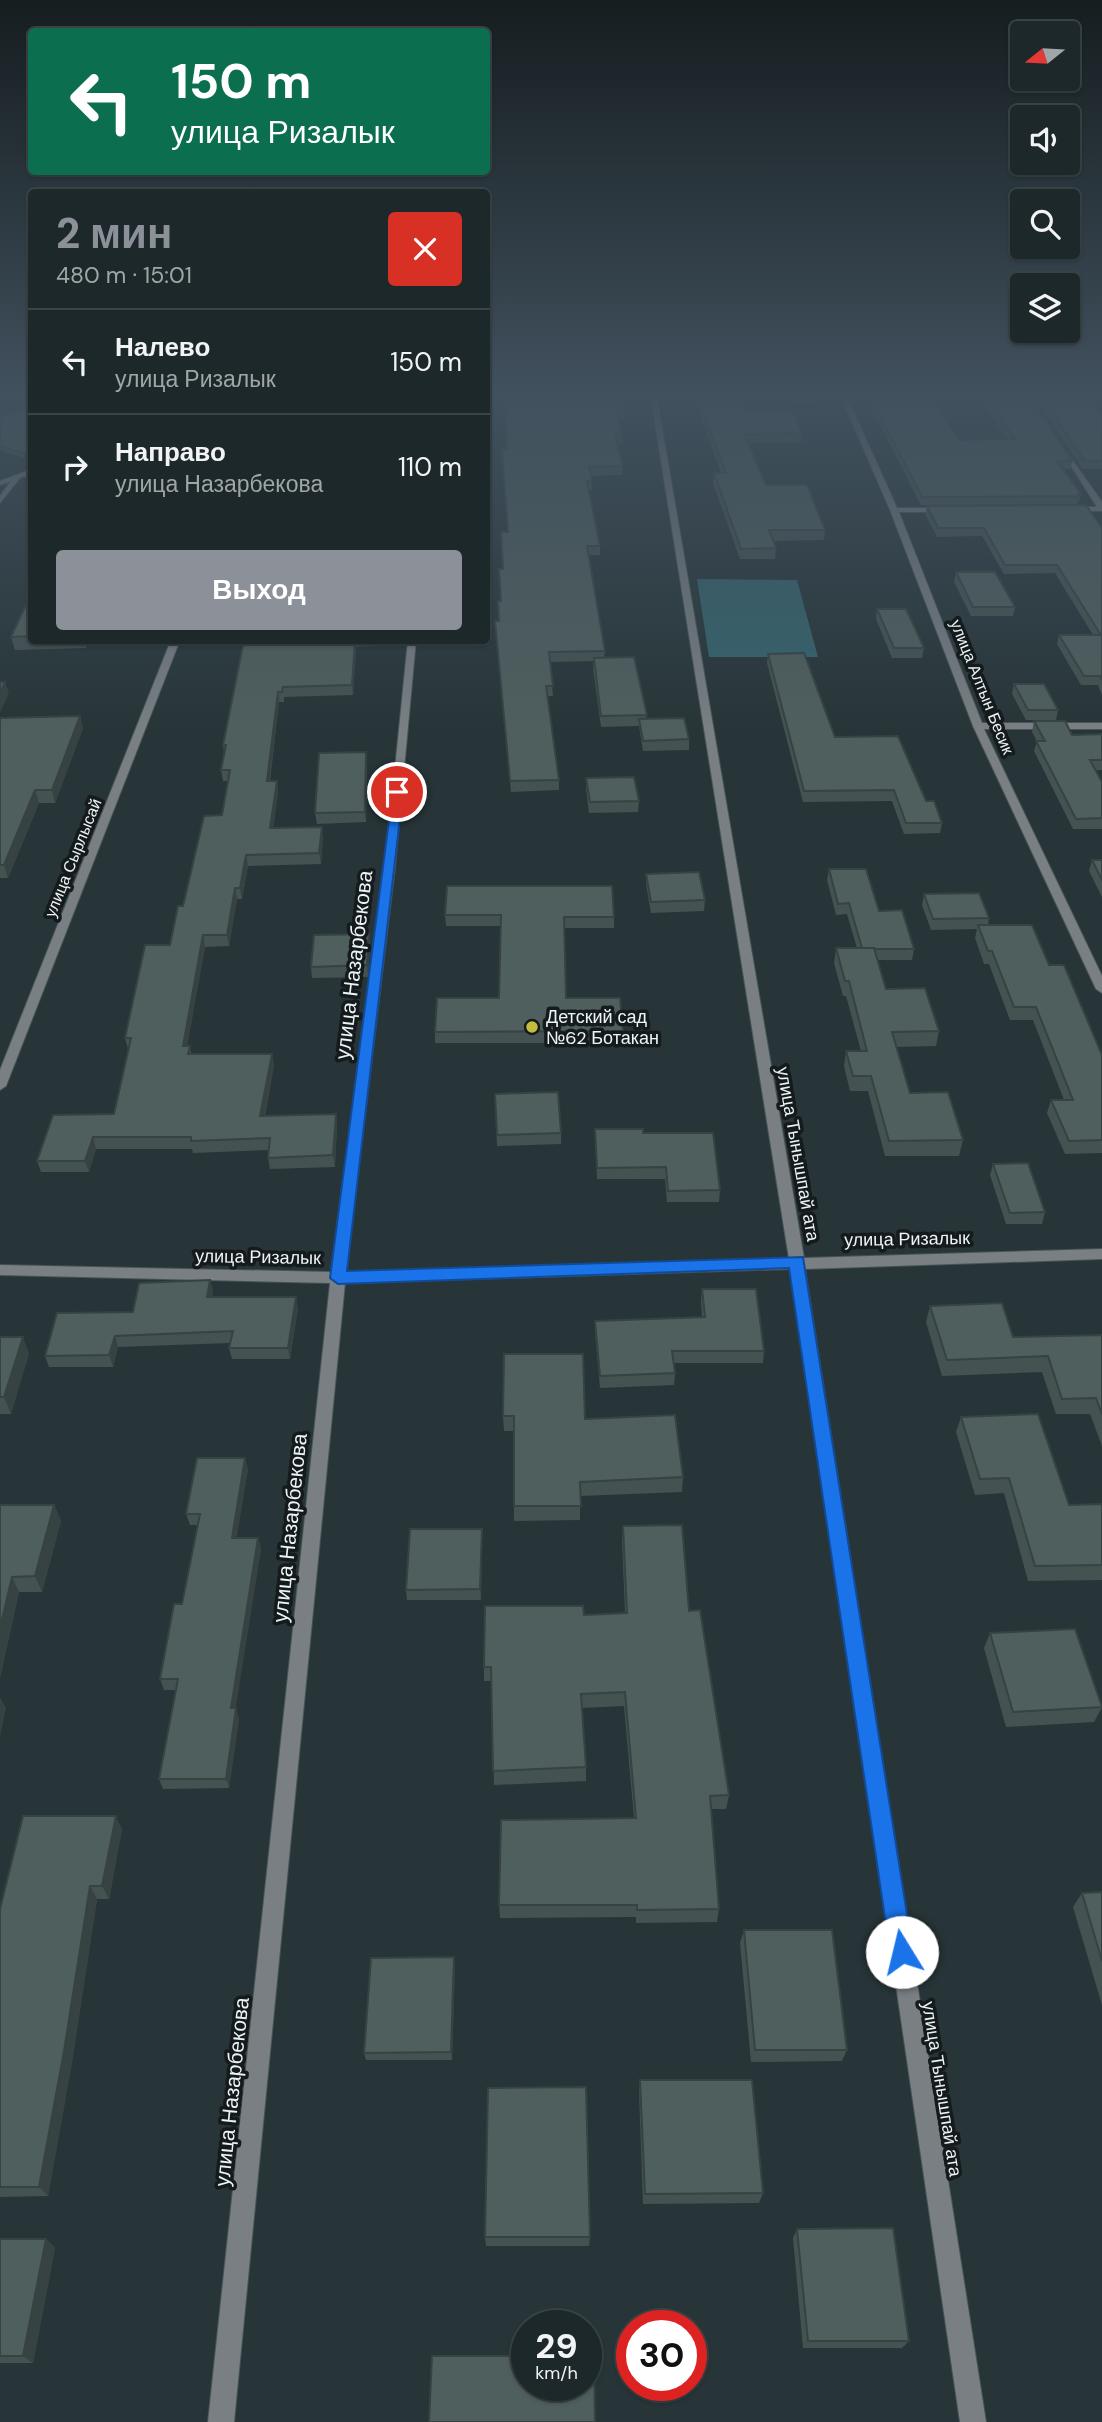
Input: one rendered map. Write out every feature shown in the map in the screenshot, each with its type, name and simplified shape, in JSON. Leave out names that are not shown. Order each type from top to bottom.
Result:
[{"type":"street","name":"улица Тынышпай ата","points":[[672,505],[797,1262],[973,2422]]},
{"type":"street","name":"улица Алтын Бесик","points":[[892,505],[978,726],[1102,989]]},
{"type":"street","points":[[1060,509],[1102,508]]},
{"type":"street","points":[[894,510],[950,510]]},
{"type":"street","name":"улица Сырлысай","points":[[0,1086],[174,644]]},
{"type":"street","name":"улица Назарбекова","points":[[221,2422],[338,1278],[390,867],[412,644]]},
{"type":"street","points":[[978,726],[1102,726]]},
{"type":"street","name":"улица Ризалык","points":[[0,1270],[338,1278],[1102,1254]]},
{"type":"shaded area","points":[[697,579],[797,580],[818,657],[709,657]]},
{"type":"building","points":[[506,505],[592,505],[600,546],[587,546],[605,651],[549,652],[553,686],[546,686],[559,780],[510,781],[495,621],[499,621],[498,601],[501,601],[501,532],[508,532]]},
{"type":"building","points":[[725,505],[815,505],[825,530],[769,530],[776,548],[741,549]]},
{"type":"building","points":[[1086,505],[1102,528],[1102,680],[1100,676],[1084,676],[1059,635],[1101,635],[1057,565],[1005,565],[984,528],[938,528],[927,506]]},
{"type":"building","points":[[956,572],[995,572],[1015,607],[973,607]]},
{"type":"building","points":[[28,601],[28,636],[11,637]]},
{"type":"building","points":[[877,609],[906,609],[924,648],[894,648]]},
{"type":"building","points":[[243,644],[355,644],[352,685],[283,687],[282,692],[278,692],[267,781],[277,781],[270,828],[322,827],[319,853],[246,855],[240,888],[235,888],[227,935],[203,935],[183,1046],[190,1046],[188,1054],[272,1054],[260,1116],[336,1114],[333,1155],[268,1158],[270,1138],[191,1141],[191,1137],[93,1137],[85,1161],[37,1161],[53,1115],[114,1114],[131,1038],[125,1038],[145,945],[170,945],[178,906],[183,906],[204,816],[222,815],[230,770],[221,770],[226,745],[223,745]]},
{"type":"building","points":[[804,653],[835,737],[898,736],[926,801],[934,801],[942,823],[906,823],[894,790],[804,791],[768,654]]},
{"type":"building","points":[[634,657],[647,715],[601,716],[594,658]]},
{"type":"building","points":[[1014,684],[1044,684],[1058,710],[1028,710]]},
{"type":"building","points":[[80,716],[52,790],[35,790],[4,865],[0,865],[0,718]]},
{"type":"building","points":[[684,718],[689,739],[643,741],[639,719]]},
{"type":"building","points":[[1034,721],[1065,721],[1072,735],[1102,734],[1102,760],[1090,760],[1102,782],[1102,818],[1076,819],[1036,741],[1045,741]]},
{"type":"building","points":[[366,752],[365,812],[315,813],[319,753]]},
{"type":"building","points":[[634,777],[639,801],[590,802],[586,778]]},
{"type":"building","points":[[1092,860],[1102,860],[1102,880]]},
{"type":"building","points":[[829,869],[866,869],[879,911],[902,910],[914,949],[862,948],[849,903],[838,904]]},
{"type":"building","points":[[699,872],[705,900],[651,902],[646,874]]},
{"type":"building","points":[[447,886],[612,886],[614,917],[564,917],[566,998],[620,998],[623,1031],[435,1032],[437,998],[499,998],[501,915],[445,915]]},
{"type":"building","points":[[979,893],[989,918],[933,919],[924,894]]},
{"type":"building","points":[[978,925],[1032,925],[1049,965],[1064,965],[1102,1055],[1102,1140],[1069,1141],[1051,1100],[1073,1100],[1036,1007],[1014,1007],[992,951],[988,951]]},
{"type":"building","points":[[369,934],[367,965],[311,967],[314,935]]},
{"type":"building","points":[[836,948],[874,948],[886,989],[925,988],[939,1031],[892,1032],[910,1093],[948,1092],[963,1140],[889,1141],[871,1076],[853,1076],[846,1051],[867,1051],[849,981],[845,981]]},
{"type":"building","points":[[558,1092],[561,1133],[497,1135],[495,1094]]},
{"type":"building","points":[[595,1129],[643,1129],[643,1133],[713,1133],[720,1190],[668,1191],[666,1167],[597,1168]]},
{"type":"building","points":[[1028,1163],[1045,1212],[1010,1213],[993,1164]]},
{"type":"building","points":[[210,1280],[207,1297],[296,1297],[288,1348],[229,1348],[233,1331],[115,1336],[109,1355],[45,1356],[57,1313],[133,1312],[139,1283]]},
{"type":"building","points":[[702,1289],[756,1289],[764,1351],[672,1351],[675,1373],[600,1376],[595,1321],[705,1317]]},
{"type":"building","points":[[1002,1303],[1013,1337],[1102,1335],[1102,1414],[1096,1398],[1062,1399],[1048,1356],[947,1360],[930,1306]]},
{"type":"building","points":[[0,1337],[23,1337],[4,1397],[0,1397]]},
{"type":"building","points":[[504,1354],[583,1354],[585,1419],[675,1415],[683,1477],[580,1482],[581,1506],[514,1506],[514,1416],[503,1416]]},
{"type":"building","points":[[1038,1414],[1069,1505],[1102,1504],[1102,1565],[1035,1566],[1009,1478],[980,1479],[961,1417]]},
{"type":"building","points":[[197,1458],[245,1458],[232,1538],[258,1538],[231,1708],[236,1708],[226,1779],[159,1779],[178,1679],[160,1679],[174,1604],[182,1604],[200,1514],[186,1514]]},
{"type":"building","points":[[0,1505],[54,1505],[35,1576],[12,1577],[0,1628]]},
{"type":"building","points":[[682,1525],[689,1611],[700,1610],[729,1795],[710,1796],[719,1909],[637,1910],[637,1905],[499,1905],[501,1820],[636,1818],[625,1692],[581,1694],[586,1767],[493,1771],[491,1667],[484,1667],[485,1606],[583,1606],[584,1615],[627,1613],[623,1526]]},
{"type":"building","points":[[410,1529],[482,1529],[480,1589],[406,1590]]},
{"type":"building","points":[[1075,1629],[1102,1707],[1013,1712],[990,1633]]},
{"type":"building","points":[[23,1816],[116,1816],[102,1886],[90,1886],[39,2187],[0,2187],[0,1909]]},
{"type":"building","points":[[1102,1892],[1102,1961],[1082,1893]]},
{"type":"building","points":[[744,1930],[832,1930],[847,2050],[755,2050]]},
{"type":"building","points":[[454,1957],[451,2052],[364,2053],[371,1958]]},
{"type":"building","points":[[640,2080],[752,2080],[763,2193],[645,2194]]},
{"type":"building","points":[[586,2087],[590,2237],[485,2237],[488,2088]]},
{"type":"building","points":[[893,2228],[909,2341],[808,2341],[797,2229]]},
{"type":"building","points":[[0,2239],[46,2239],[23,2356],[0,2356]]},
{"type":"building","points":[[432,2356],[511,2356],[511,2401],[595,2401],[595,2422],[429,2422]]},
{"type":"place","name":"Детский сад №62 Ботакан","points":[[532,1027]]},
{"type":"route","points":[[397,792],[338,1278],[797,1262],[902,1952]]}]
